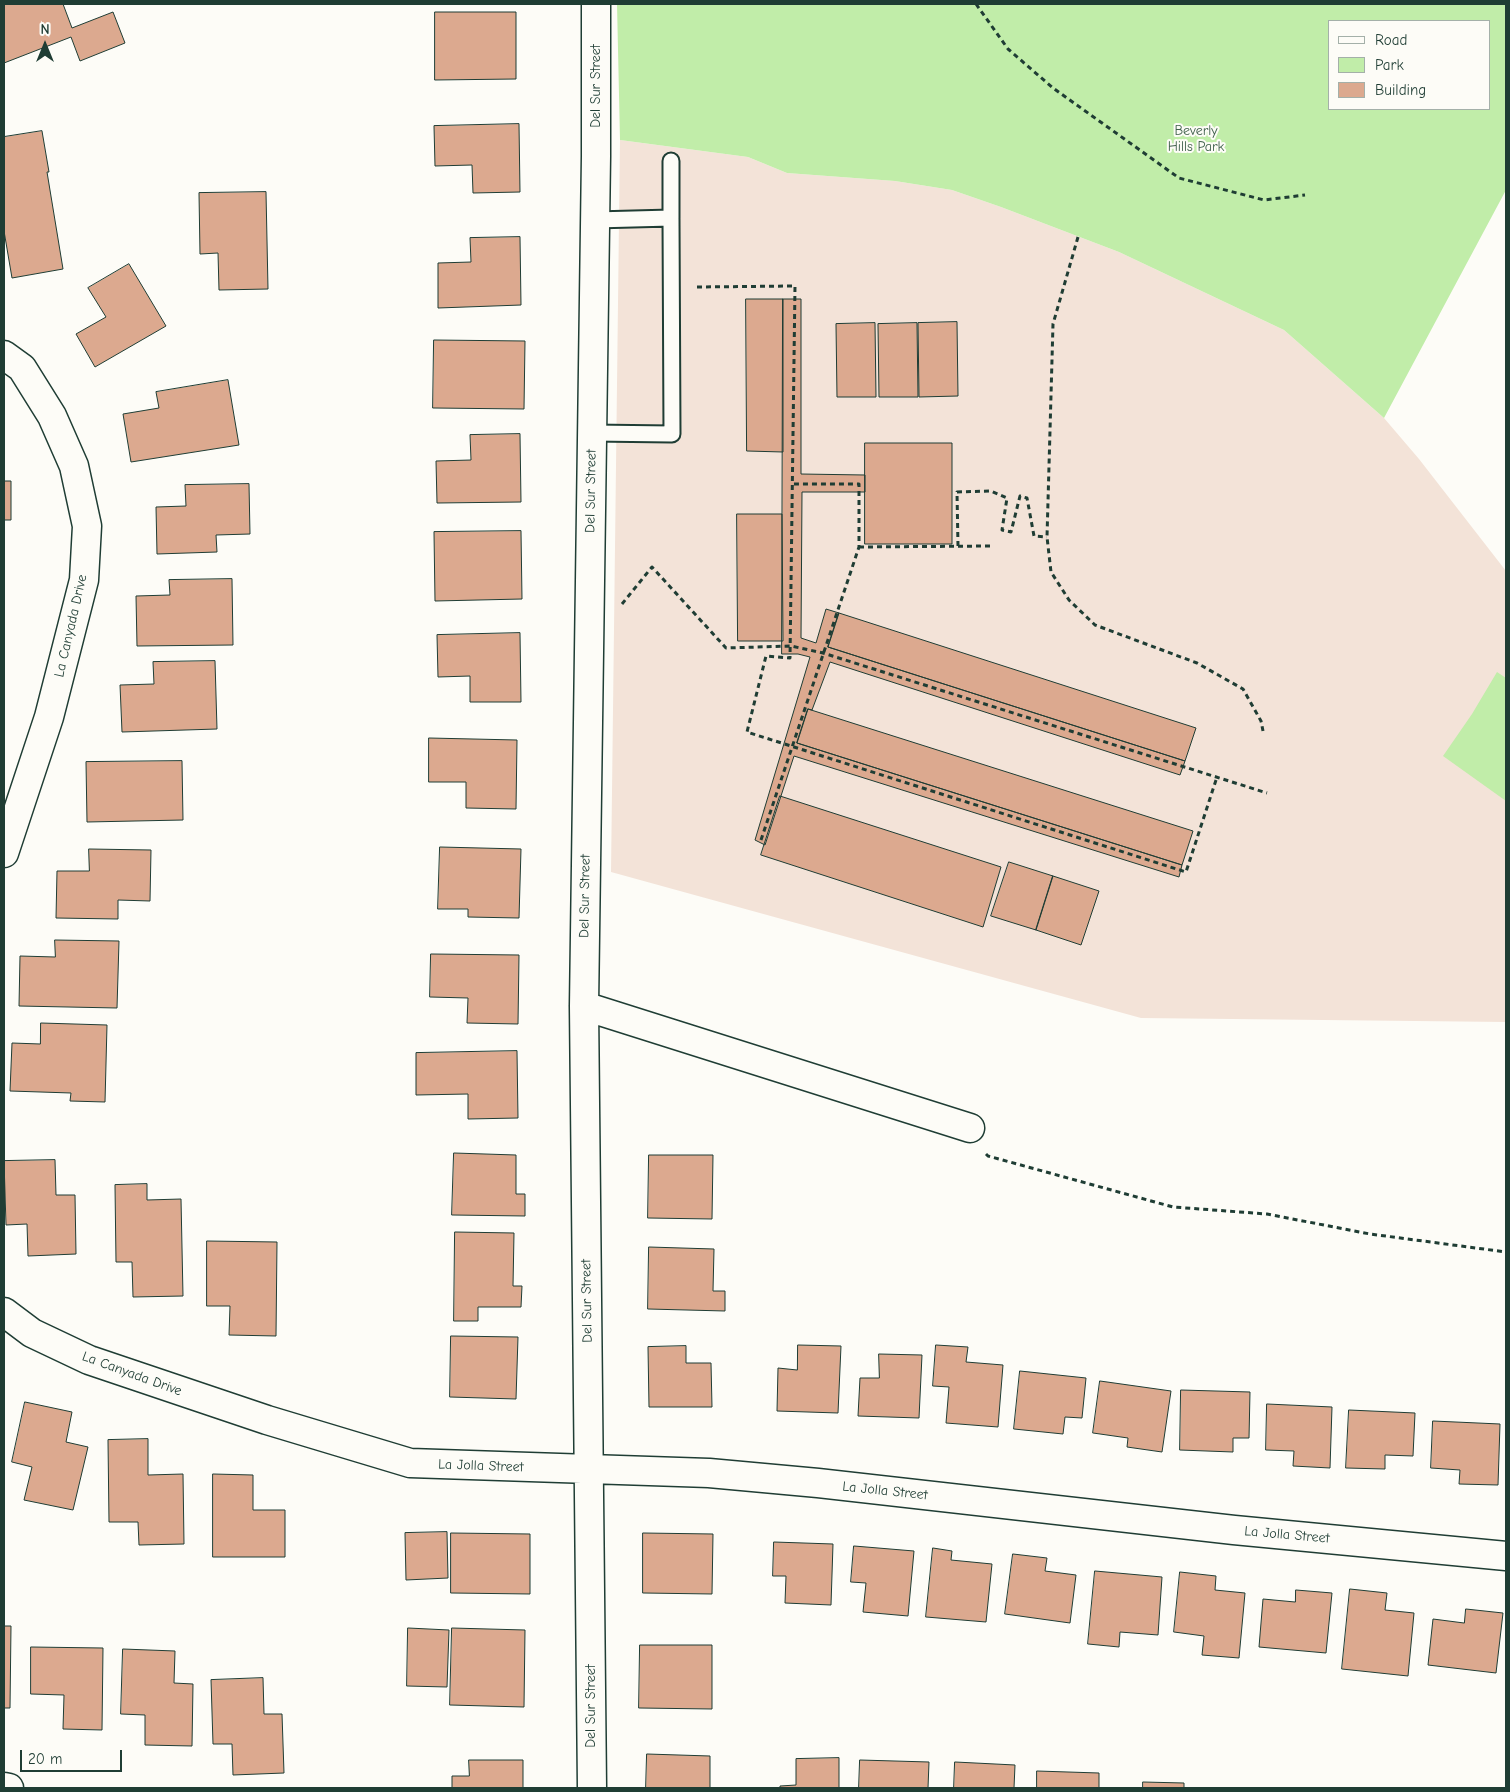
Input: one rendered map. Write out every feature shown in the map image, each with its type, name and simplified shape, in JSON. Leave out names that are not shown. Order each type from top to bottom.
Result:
[{"type":"street","name":"Del Sur Street","points":[[592,1788],[584,1006],[596,220],[596,4]]},
{"type":"street","name":"La Canyada Drive","points":[[4,354],[22,368],[52,416],[74,466],[87,526],[84,580],[50,717],[4,853]]},
{"type":"street","points":[[584,1006],[970,1128]]},
{"type":"street","name":"La Canyada Drive","points":[[4,1312],[32,1333],[89,1360],[267,1420]]},
{"type":"street","name":"La Jolla Street","points":[[267,1420],[410,1463],[709,1473],[1234,1530],[1506,1556]]},
{"type":"street","points":[[4,1787],[9,1788]]},
{"type":"lane","points":[[592,433],[672,434],[671,161]]},
{"type":"lane","points":[[596,220],[671,218]]},
{"type":"path","points":[[976,4],[1008,50],[1053,88],[1179,178],[1264,200],[1305,195]]},
{"type":"path","points":[[1078,237],[1053,324],[1047,537],[1051,572],[1069,600],[1095,625],[1197,663],[1243,689],[1261,721],[1262,731]]},
{"type":"path","points":[[671,287],[795,286],[790,658],[766,656],[747,732],[1186,872],[1217,777]]},
{"type":"path","points":[[761,840],[859,547],[859,484],[792,484]]},
{"type":"path","points":[[958,546],[958,492],[991,491],[1007,498],[1002,530],[1011,532],[1020,496],[1028,498],[1034,536],[1047,537]]},
{"type":"path","points":[[859,547],[992,546]]},
{"type":"path","points":[[621,605],[652,567],[726,648],[791,646],[823,653],[1267,793]]},
{"type":"path","points":[[970,1128],[988,1156],[1173,1207],[1267,1214],[1370,1234],[1506,1252]]},
{"type":"shaded area","points":[[620,140],[748,157],[787,173],[895,181],[952,190],[1001,207],[1119,252],[1284,330],[1384,418],[1419,459],[1506,571],[1506,1022],[1141,1018],[611,872]]},
{"type":"green space","name":"Beverly Hills Park","points":[[617,4],[1506,4],[1506,190],[1384,418],[1284,330],[1119,252],[952,190],[895,181],[787,173],[748,157],[620,140]]},
{"type":"green space","points":[[1497,672],[1506,678],[1506,801],[1443,756],[1472,714]]},
{"type":"building","points":[[4,4],[63,4],[72,28],[113,12],[125,43],[80,61],[71,37],[4,63]]},
{"type":"building","points":[[435,12],[516,12],[516,79],[435,80]]},
{"type":"building","points":[[519,124],[520,192],[473,193],[472,165],[435,166],[434,126]]},
{"type":"building","points":[[42,131],[63,269],[12,278],[4,231],[4,137]]},
{"type":"building","points":[[266,192],[268,289],[219,290],[218,253],[200,254],[199,193]]},
{"type":"building","points":[[520,237],[521,305],[438,308],[438,263],[471,262],[470,238]]},
{"type":"building","points":[[129,264],[166,326],[95,367],[76,334],[106,317],[88,288]]},
{"type":"building","points":[[746,299],[783,299],[783,452],[747,451]]},
{"type":"building","points":[[783,299],[801,299],[801,474],[865,475],[865,492],[802,492],[801,638],[816,643],[826,609],[839,613],[828,647],[1185,761],[1180,775],[830,662],[812,710],[808,709],[797,743],[1182,865],[1179,877],[794,756],[765,845],[755,840],[810,657],[798,654],[782,654]]},
{"type":"building","points":[[957,322],[958,396],[919,397],[918,323]]},
{"type":"building","points":[[875,323],[876,397],[837,397],[836,324]]},
{"type":"building","points":[[917,323],[918,397],[879,397],[878,324]]},
{"type":"building","points":[[434,340],[525,341],[524,409],[433,408]]},
{"type":"building","points":[[228,380],[239,445],[131,462],[123,414],[159,408],[156,392]]},
{"type":"building","points":[[520,434],[521,502],[437,503],[436,461],[471,460],[470,435]]},
{"type":"building","points":[[865,443],[952,443],[952,544],[865,544]]},
{"type":"building","points":[[4,481],[11,481],[11,520],[4,520]]},
{"type":"building","points":[[249,484],[250,534],[216,535],[217,552],[157,554],[156,507],[186,506],[185,485]]},
{"type":"building","points":[[737,514],[782,514],[783,641],[738,641]]},
{"type":"building","points":[[521,531],[522,599],[435,601],[434,532]]},
{"type":"building","points":[[232,579],[233,645],[137,646],[136,596],[170,595],[169,580]]},
{"type":"building","points":[[839,613],[1196,728],[1185,761],[828,647]]},
{"type":"building","points":[[520,633],[521,702],[470,702],[470,676],[438,677],[437,635]]},
{"type":"building","points":[[215,661],[217,729],[122,732],[120,685],[154,684],[153,662]]},
{"type":"building","points":[[808,709],[1193,831],[1182,865],[797,743]]},
{"type":"building","points":[[429,738],[517,740],[516,809],[466,808],[466,782],[429,782]]},
{"type":"building","points":[[182,761],[183,820],[87,822],[86,762]]},
{"type":"building","points":[[780,796],[1001,867],[983,927],[761,855]]},
{"type":"building","points":[[440,847],[521,849],[519,918],[468,917],[468,909],[438,909]]},
{"type":"building","points":[[89,849],[151,850],[150,901],[118,900],[118,919],[56,918],[57,871],[89,871]]},
{"type":"building","points":[[1009,862],[1053,876],[1036,930],[991,916]]},
{"type":"building","points":[[1053,876],[1099,891],[1081,945],[1036,930]]},
{"type":"building","points":[[55,940],[119,941],[117,1008],[19,1006],[20,956],[55,957]]},
{"type":"building","points":[[431,954],[519,955],[518,1024],[467,1023],[468,998],[430,997]]},
{"type":"building","points":[[41,1023],[107,1025],[105,1102],[70,1101],[71,1093],[10,1091],[12,1043],[40,1044]]},
{"type":"building","points":[[517,1051],[518,1118],[468,1119],[468,1094],[416,1095],[416,1053]]},
{"type":"building","points":[[454,1153],[516,1155],[516,1194],[525,1194],[525,1216],[452,1215]]},
{"type":"building","points":[[649,1155],[713,1155],[712,1219],[648,1218]]},
{"type":"building","points":[[55,1160],[56,1195],[75,1195],[76,1254],[28,1256],[27,1224],[6,1225],[4,1161]]},
{"type":"building","points":[[147,1184],[147,1200],[181,1199],[183,1296],[133,1297],[132,1262],[116,1262],[115,1185]]},
{"type":"building","points":[[455,1232],[514,1233],[513,1286],[522,1286],[521,1307],[478,1307],[478,1321],[454,1321]]},
{"type":"building","points":[[207,1241],[277,1242],[276,1336],[229,1335],[230,1306],[207,1306]]},
{"type":"building","points":[[649,1247],[714,1249],[713,1291],[725,1291],[725,1311],[648,1309]]},
{"type":"building","points":[[451,1336],[518,1337],[516,1399],[450,1397]]},
{"type":"building","points":[[798,1345],[841,1346],[838,1413],[777,1411],[778,1368],[797,1370]]},
{"type":"building","points":[[936,1345],[968,1347],[966,1362],[1003,1365],[998,1427],[946,1423],[949,1387],[933,1386]]},
{"type":"building","points":[[686,1346],[686,1363],[711,1363],[712,1407],[649,1407],[648,1347]]},
{"type":"building","points":[[879,1354],[922,1355],[919,1418],[858,1416],[860,1378],[879,1378]]},
{"type":"building","points":[[1020,1371],[1086,1378],[1082,1418],[1065,1417],[1063,1434],[1014,1429]]},
{"type":"building","points":[[1100,1381],[1171,1391],[1162,1452],[1127,1447],[1128,1438],[1093,1433]]},
{"type":"building","points":[[1181,1390],[1250,1392],[1249,1438],[1233,1438],[1233,1452],[1180,1450]]},
{"type":"building","points":[[25,1402],[72,1412],[66,1442],[88,1447],[73,1510],[24,1500],[32,1467],[12,1462]]},
{"type":"building","points":[[1267,1404],[1332,1407],[1330,1468],[1293,1466],[1294,1451],[1266,1450]]},
{"type":"building","points":[[1349,1410],[1415,1413],[1413,1456],[1385,1455],[1385,1469],[1346,1468]]},
{"type":"building","points":[[1433,1421],[1500,1424],[1498,1485],[1459,1484],[1460,1470],[1431,1468]]},
{"type":"building","points":[[148,1439],[148,1475],[183,1474],[184,1544],[139,1545],[138,1522],[109,1522],[108,1440]]},
{"type":"building","points":[[213,1474],[253,1475],[253,1510],[285,1510],[285,1557],[213,1557]]},
{"type":"building","points":[[447,1532],[448,1578],[406,1580],[405,1533]]},
{"type":"building","points":[[451,1533],[530,1534],[530,1594],[451,1593]]},
{"type":"building","points":[[643,1533],[713,1534],[712,1594],[643,1593]]},
{"type":"building","points":[[774,1542],[833,1544],[831,1605],[785,1603],[786,1576],[773,1576]]},
{"type":"building","points":[[854,1546],[914,1551],[908,1616],[863,1612],[866,1583],[851,1582]]},
{"type":"building","points":[[933,1548],[952,1551],[951,1560],[992,1564],[986,1622],[926,1617]]},
{"type":"building","points":[[1013,1554],[1047,1558],[1045,1571],[1076,1575],[1070,1623],[1005,1614]]},
{"type":"building","points":[[1095,1571],[1162,1577],[1158,1635],[1120,1632],[1119,1647],[1088,1644]]},
{"type":"building","points":[[1180,1572],[1216,1576],[1215,1590],[1245,1593],[1239,1658],[1202,1655],[1204,1636],[1174,1632]]},
{"type":"building","points":[[1350,1589],[1387,1593],[1385,1610],[1414,1613],[1408,1676],[1342,1669]]},
{"type":"building","points":[[1296,1590],[1332,1593],[1326,1653],[1259,1647],[1263,1599],[1295,1602]]},
{"type":"building","points":[[1466,1609],[1503,1613],[1496,1673],[1428,1665],[1433,1619],[1464,1623]]},
{"type":"building","points":[[4,1626],[11,1626],[10,1708],[4,1708]]},
{"type":"building","points":[[408,1628],[449,1630],[447,1687],[407,1686]]},
{"type":"building","points":[[452,1628],[525,1630],[524,1707],[450,1705]]},
{"type":"building","points":[[640,1645],[712,1645],[712,1709],[639,1708]]},
{"type":"building","points":[[31,1647],[103,1648],[102,1730],[63,1729],[64,1695],[31,1694]]},
{"type":"building","points":[[123,1649],[175,1651],[174,1683],[193,1684],[192,1746],[145,1745],[145,1715],[121,1714]]},
{"type":"building","points":[[263,1678],[264,1714],[282,1714],[284,1773],[233,1775],[232,1744],[213,1744],[211,1680]]},
{"type":"building","points":[[647,1754],[710,1756],[710,1788],[646,1788]]},
{"type":"building","points":[[839,1758],[839,1788],[780,1788],[780,1786],[796,1785],[796,1759]]},
{"type":"building","points":[[469,1760],[523,1760],[523,1788],[452,1788],[452,1776],[469,1776]]},
{"type":"building","points":[[860,1760],[929,1762],[928,1788],[859,1788]]},
{"type":"building","points":[[955,1762],[1015,1765],[1014,1788],[954,1788]]},
{"type":"building","points":[[1037,1771],[1099,1773],[1099,1788],[1037,1788]]},
{"type":"building","points":[[1143,1782],[1184,1783],[1184,1788],[1143,1788]]}]
